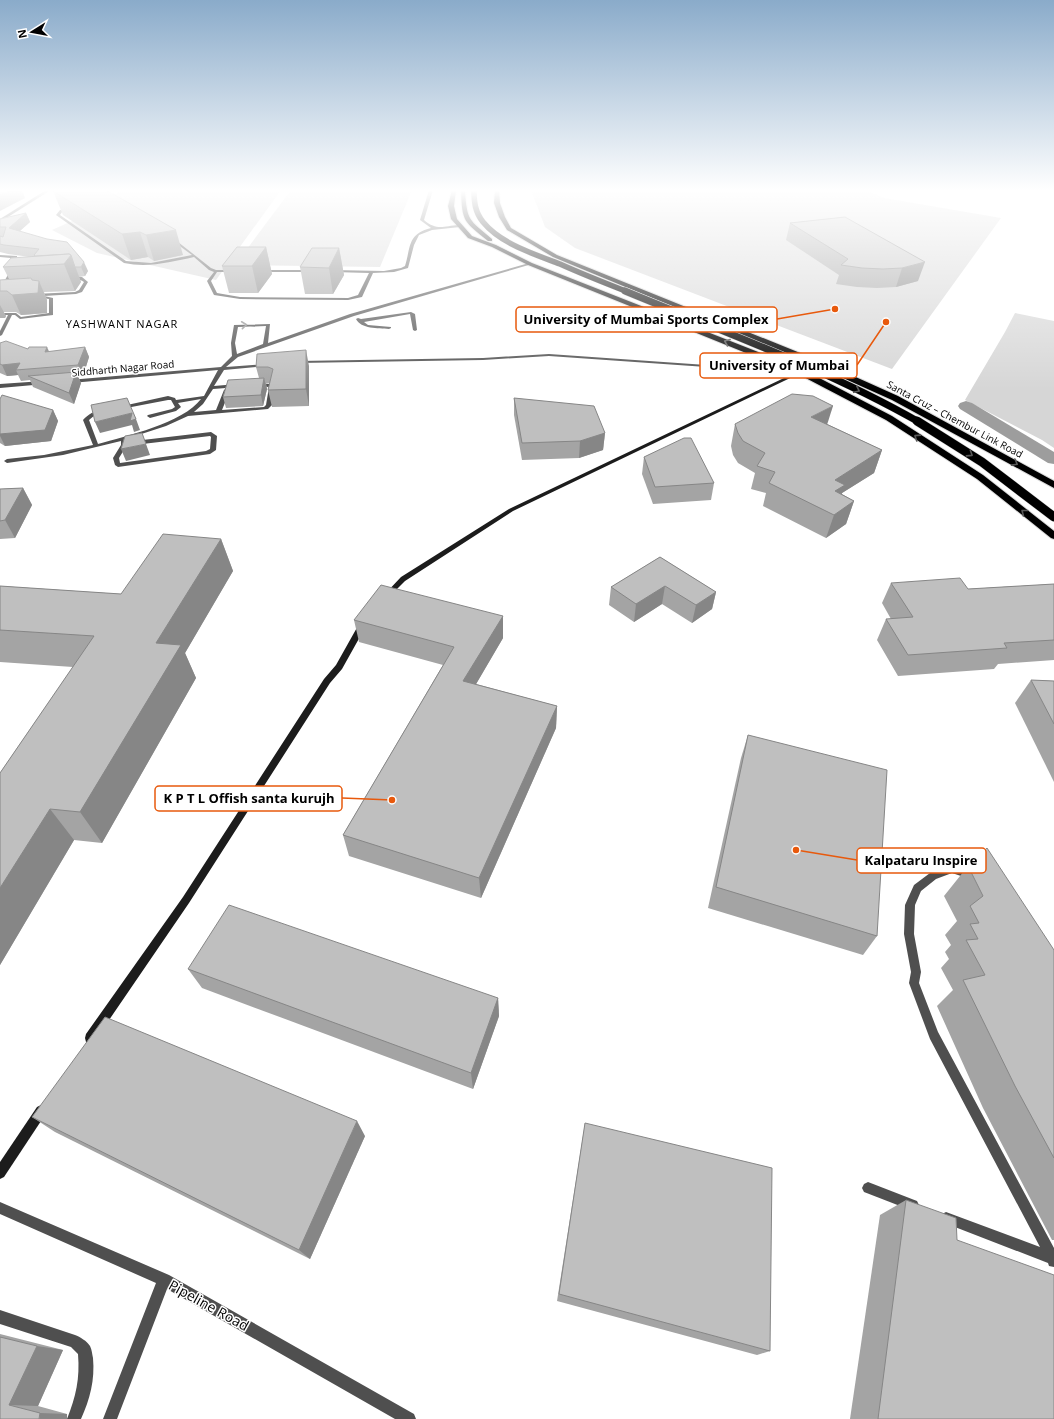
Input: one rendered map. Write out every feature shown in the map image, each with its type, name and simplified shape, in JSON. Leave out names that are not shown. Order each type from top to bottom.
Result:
[{"type":"highway","points":[[514,256],[530,264],[801,372],[896,422],[980,477],[1054,536]]},
{"type":"highway","points":[[541,256],[754,344],[872,397],[937,432],[1007,478],[1054,517]]},
{"type":"highway","name":"Santa Cruz – Chembur Link Road","points":[[556,256],[817,363],[920,410],[1054,485]]},
{"type":"street","points":[[1,295],[17,262],[11,256]]},
{"type":"street","points":[[12,256],[22,258]]},
{"type":"street","points":[[117,256],[125,262],[135,265],[194,256]]},
{"type":"street","points":[[195,256],[206,266],[216,271],[243,271]]},
{"type":"street","points":[[327,271],[404,270],[407,267],[410,256]]},
{"type":"street","points":[[7,461],[44,457],[96,446],[124,442],[211,434],[214,436],[213,450],[208,453],[118,464],[116,458],[124,442],[187,414],[202,403],[223,368],[234,357],[352,316],[530,264]]},
{"type":"street","points":[[216,271],[208,281],[215,294],[240,298],[340,299],[360,296],[372,271]]},
{"type":"street","points":[[258,271],[312,271]]},
{"type":"street","points":[[32,295],[81,292],[86,282],[85,280],[81,278],[66,278]]},
{"type":"street","points":[[6,283],[13,282]]},
{"type":"street","points":[[7,324],[19,318],[51,314],[50,297],[27,297]]},
{"type":"street","points":[[359,321],[411,313],[413,314],[416,330]]},
{"type":"street","points":[[0,314],[17,314],[19,318]]},
{"type":"street","points":[[0,335],[7,324],[10,314]]},
{"type":"street","points":[[352,316],[367,326],[388,328]]},
{"type":"street","points":[[234,357],[233,343],[236,326],[268,325],[265,345]]},
{"type":"street","points":[[291,363],[483,359],[548,355],[735,368],[752,366],[770,359]]},
{"type":"street","points":[[379,604],[403,579],[511,510],[817,363]]},
{"type":"street","name":"Siddharth Nagar Road","points":[[68,382],[276,364]]},
{"type":"street","points":[[0,386],[46,383]]},
{"type":"street","points":[[211,388],[244,386]]},
{"type":"street","points":[[187,414],[266,408],[270,405],[272,386],[251,386]]},
{"type":"street","points":[[218,412],[228,387]]},
{"type":"street","points":[[176,402],[206,397]]},
{"type":"street","points":[[96,446],[86,420],[93,414],[164,398],[173,399],[176,402],[178,407],[174,410],[150,416]]},
{"type":"street","points":[[86,1044],[186,900],[327,681],[339,667],[365,621]]},
{"type":"street","points":[[977,883],[973,876],[952,869],[933,876],[916,888],[910,905],[909,934],[916,972],[914,983],[934,1035],[1054,1260]]},
{"type":"street","points":[[0,1173],[47,1102]]},
{"type":"street","points":[[868,1188],[1054,1260]]},
{"type":"street","name":"Pipeline Road","points":[[0,1208],[164,1280],[409,1419]]},
{"type":"street","points":[[110,1419],[164,1280]]},
{"type":"street","points":[[0,1317],[75,1342],[85,1351],[87,1371],[85,1393],[74,1419]]},
{"type":"shaded area","points":[[111,256],[233,256],[216,280]]},
{"type":"shaded area","points":[[242,256],[384,256],[380,267],[235,265]]},
{"type":"shaded area","points":[[597,256],[973,256],[892,369]]},
{"type":"shaded area","points":[[1015,313],[1054,321],[1054,448],[1042,440],[965,400]]},
{"type":"building","points":[[70,256],[64,264],[3,267],[11,258]]},
{"type":"building","points":[[71,256],[79,256],[84,262],[81,267],[75,267]]},
{"type":"building","points":[[230,256],[259,256],[252,266],[222,266]]},
{"type":"building","points":[[307,256],[335,256],[329,268],[300,267]]},
{"type":"building","points":[[844,256],[915,256],[925,262],[902,268],[883,269],[841,265],[848,259]]},
{"type":"building","points":[[31,278],[32,280],[39,281],[38,293],[12,295],[7,291],[0,291],[0,280]]},
{"type":"building","points":[[6,341],[28,349],[29,347],[47,347],[45,352],[85,347],[78,365],[16,370],[20,363],[0,364],[0,343]]},
{"type":"building","points":[[306,350],[306,389],[268,390],[273,369],[268,367],[256,367],[257,354]]},
{"type":"building","points":[[76,372],[69,393],[28,376]]},
{"type":"building","points":[[264,378],[261,395],[223,397],[228,380]]},
{"type":"building","points":[[792,394],[813,396],[833,406],[811,417],[882,450],[835,480],[845,485],[835,491],[854,501],[834,515],[769,483],[775,472],[757,466],[765,453],[743,441],[738,433],[735,424]]},
{"type":"building","points":[[2,395],[53,410],[45,430],[0,434],[0,399]]},
{"type":"building","points":[[127,398],[136,419],[130,421],[132,413],[95,422],[91,405]]},
{"type":"building","points":[[514,398],[594,406],[605,433],[580,441],[522,443]]},
{"type":"building","points":[[142,433],[146,444],[121,449],[125,436]]},
{"type":"building","points":[[684,438],[691,438],[714,483],[655,487],[644,457]]},
{"type":"building","points":[[23,488],[5,520],[0,521],[0,489]]},
{"type":"building","points":[[163,534],[221,539],[156,643],[181,645],[80,812],[50,809],[0,888],[0,773],[94,636],[0,630],[0,586],[121,594]]},
{"type":"building","points":[[660,557],[716,592],[696,605],[665,586],[636,604],[611,587]]},
{"type":"building","points":[[960,578],[968,589],[1054,584],[1054,640],[1004,643],[1007,648],[908,655],[886,619],[913,617],[891,583]]},
{"type":"building","points":[[381,585],[503,616],[463,681],[557,706],[479,878],[343,835],[454,647],[354,620]]},
{"type":"building","points":[[1031,680],[1054,681],[1054,724]]},
{"type":"building","points":[[748,735],[887,770],[877,936],[716,887]]},
{"type":"building","points":[[987,848],[1054,950],[1054,1158],[1015,1086],[963,980],[985,975],[966,940],[978,939],[970,924],[979,923],[970,906],[983,896],[968,866]]},
{"type":"building","points":[[229,905],[498,998],[471,1073],[188,969]]},
{"type":"building","points":[[105,1017],[357,1121],[299,1250],[32,1117]]},
{"type":"building","points":[[585,1123],[772,1168],[770,1351],[559,1294]]},
{"type":"building","points":[[906,1200],[956,1218],[957,1240],[1054,1275],[1054,1419],[878,1419]]},
{"type":"building","points":[[0,1337],[37,1346],[9,1405],[40,1413],[39,1419],[0,1419]]},
{"type":"waterway","points":[[966,406],[1054,459]]},
{"type":"place","name":"University of Mumbai Sports Complex","points":[[835,309]]},
{"type":"place","name":"University of Mumbai","points":[[886,322]]},
{"type":"place","name":"K P T L Offish santa kurujh","points":[[392,800]]},
{"type":"place","name":"Kalpataru Inspire","points":[[796,850]]},
{"type":"district","name":"YASHWANT NAGAR","points":[[122,323]]}]
